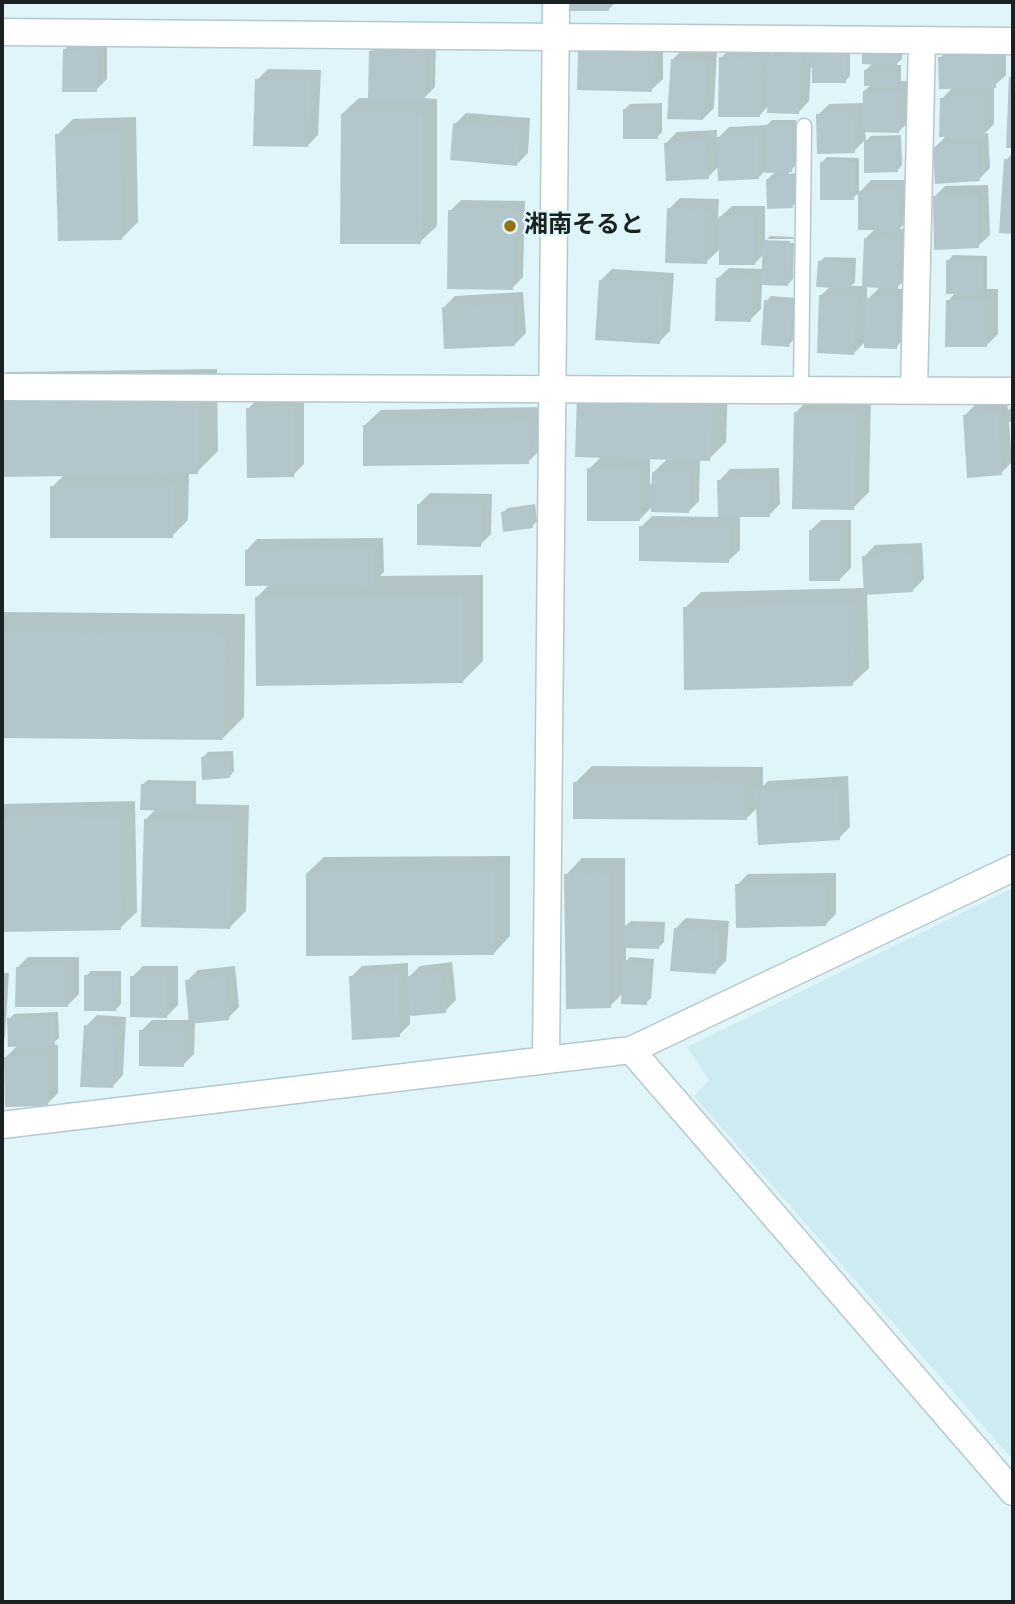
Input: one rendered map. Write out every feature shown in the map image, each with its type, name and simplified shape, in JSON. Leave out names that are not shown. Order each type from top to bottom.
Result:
[{"type":"street","points":[[546,1060],[556,2]]},
{"type":"street","points":[[2,32],[1013,41]]},
{"type":"street","points":[[914,390],[922,40]]},
{"type":"street","points":[[2,387],[1013,391]]},
{"type":"street","points":[[2,1125],[631,1050],[1013,867]]},
{"type":"street","points":[[631,1050],[1013,1492]]},
{"type":"lane","points":[[802,390],[804,126]]},
{"type":"shaded area","points":[[1013,888],[1013,1460],[694,1096],[709,1080],[687,1047]]},
{"type":"building","points":[[565,2],[609,2],[609,11],[565,11]]},
{"type":"building","points":[[63,49],[97,50],[97,92],[62,92]]},
{"type":"building","points":[[862,50],[898,51],[897,66],[862,64]]},
{"type":"building","points":[[369,51],[426,52],[425,100],[368,99]]},
{"type":"building","points":[[578,51],[653,52],[652,92],[577,90]]},
{"type":"building","points":[[812,51],[845,51],[846,83],[812,83]]},
{"type":"building","points":[[769,54],[801,55],[799,114],[767,113]]},
{"type":"building","points":[[995,56],[996,88],[939,89],[938,57]]},
{"type":"building","points":[[719,57],[761,58],[760,117],[718,117]]},
{"type":"building","points":[[671,59],[707,61],[703,120],[667,119]]},
{"type":"building","points":[[864,70],[897,70],[897,86],[864,86]]},
{"type":"building","points":[[1009,77],[1013,77],[1013,148],[1006,148]]},
{"type":"building","points":[[255,79],[310,81],[308,147],[253,146]]},
{"type":"building","points":[[863,91],[901,91],[899,133],[862,132]]},
{"type":"building","points":[[940,98],[984,98],[983,137],[939,137]]},
{"type":"building","points":[[657,107],[658,139],[623,139],[623,109]]},
{"type":"building","points":[[341,114],[422,114],[421,244],[340,244]]},
{"type":"building","points":[[816,114],[855,114],[855,153],[817,154]]},
{"type":"building","points":[[453,123],[520,129],[517,166],[450,160]]},
{"type":"building","points":[[791,124],[792,172],[765,173],[765,125]]},
{"type":"building","points":[[120,133],[122,240],[58,241],[55,134]]},
{"type":"building","points":[[757,136],[759,179],[718,181],[716,137]]},
{"type":"building","points":[[897,139],[898,172],[864,173],[864,140]]},
{"type":"building","points":[[706,140],[709,179],[666,181],[664,143]]},
{"type":"building","points":[[977,144],[980,181],[935,184],[933,147]]},
{"type":"building","points":[[1004,159],[1013,160],[1013,234],[999,233]]},
{"type":"building","points":[[820,162],[855,162],[854,200],[820,200]]},
{"type":"building","points":[[792,178],[793,208],[767,209],[766,179]]},
{"type":"building","points":[[858,191],[900,191],[900,230],[858,230]]},
{"type":"building","points":[[978,195],[979,248],[934,250],[933,196]]},
{"type":"building","points":[[667,208],[709,210],[707,264],[665,263]]},
{"type":"building","points":[[448,210],[515,211],[513,290],[447,289]]},
{"type":"building","points":[[719,216],[755,216],[755,265],[719,265]]},
{"type":"building","points":[[864,238],[900,240],[898,289],[862,287]]},
{"type":"building","points":[[763,240],[790,241],[788,286],[761,285]]},
{"type":"building","points":[[946,260],[983,260],[983,294],[946,294]]},
{"type":"building","points":[[818,261],[852,262],[851,289],[816,287]]},
{"type":"building","points":[[716,278],[752,279],[751,322],[715,321]]},
{"type":"building","points":[[599,280],[664,283],[660,344],[595,340]]},
{"type":"building","points":[[819,295],[857,296],[854,355],[817,353]]},
{"type":"building","points":[[866,298],[898,299],[897,349],[864,348]]},
{"type":"building","points":[[764,300],[793,302],[789,347],[761,345]]},
{"type":"building","points":[[946,300],[988,300],[987,347],[945,347]]},
{"type":"building","points":[[513,303],[515,346],[444,349],[442,307]]},
{"type":"building","points":[[197,389],[198,474],[2,477],[2,392]]},
{"type":"building","points":[[577,396],[712,400],[710,461],[575,457]]},
{"type":"building","points":[[293,407],[294,477],[247,478],[246,408]]},
{"type":"building","points":[[794,412],[856,413],[854,510],[792,509]]},
{"type":"building","points":[[997,412],[1002,475],[967,478],[963,415]]},
{"type":"building","points":[[528,423],[529,464],[363,466],[363,425]]},
{"type":"building","points":[[587,468],[640,468],[640,521],[587,521]]},
{"type":"building","points":[[652,472],[689,472],[689,513],[651,512]]},
{"type":"building","points":[[769,478],[770,517],[718,517],[717,480]]},
{"type":"building","points":[[50,486],[173,486],[173,538],[50,538]]},
{"type":"building","points":[[417,504],[482,505],[481,547],[417,545]]},
{"type":"building","points":[[530,508],[533,528],[503,532],[501,512]]},
{"type":"building","points":[[639,526],[730,528],[729,563],[639,561]]},
{"type":"building","points":[[809,530],[840,530],[840,581],[809,581]]},
{"type":"building","points":[[373,548],[373,585],[245,586],[245,550]]},
{"type":"building","points":[[911,553],[913,592],[864,595],[862,556]]},
{"type":"building","points":[[462,595],[463,683],[256,686],[255,597]]},
{"type":"building","points":[[852,603],[853,686],[684,690],[683,607]]},
{"type":"building","points":[[2,632],[225,635],[223,740],[2,738]]},
{"type":"building","points":[[228,755],[230,778],[202,780],[201,757]]},
{"type":"building","points":[[573,782],[748,783],[747,820],[573,819]]},
{"type":"building","points":[[141,784],[192,786],[191,812],[140,810]]},
{"type":"building","points":[[837,787],[840,840],[758,845],[755,791]]},
{"type":"building","points":[[119,817],[121,930],[2,932],[2,819]]},
{"type":"building","points":[[144,819],[233,820],[230,929],[141,927]]},
{"type":"building","points":[[495,872],[494,955],[306,956],[306,873]]},
{"type":"building","points":[[609,873],[611,1008],[566,1009],[564,874]]},
{"type":"building","points":[[825,883],[826,926],[736,928],[735,884]]},
{"type":"building","points":[[624,925],[661,927],[659,949],[623,948]]},
{"type":"building","points":[[674,928],[719,931],[716,974],[670,971]]},
{"type":"building","points":[[623,962],[649,964],[647,1005],[621,1004]]},
{"type":"building","points":[[16,967],[68,967],[68,1007],[15,1007]]},
{"type":"building","points":[[442,973],[446,1013],[411,1016],[407,976]]},
{"type":"building","points":[[397,974],[400,1037],[352,1040],[349,976]]},
{"type":"building","points":[[84,975],[117,976],[116,1011],[84,1011]]},
{"type":"building","points":[[130,976],[167,976],[167,1018],[130,1017]]},
{"type":"building","points":[[225,976],[229,1020],[189,1024],[185,980]]},
{"type":"building","points":[[54,1016],[55,1045],[8,1047],[7,1018]]},
{"type":"building","points":[[84,1025],[116,1027],[113,1088],[80,1087]]},
{"type":"building","points":[[139,1030],[184,1031],[184,1067],[139,1066]]},
{"type":"building","points":[[47,1056],[48,1106],[5,1107],[4,1057]]},
{"type":"place","name":"湘南そると","points":[[510,226]]}]
